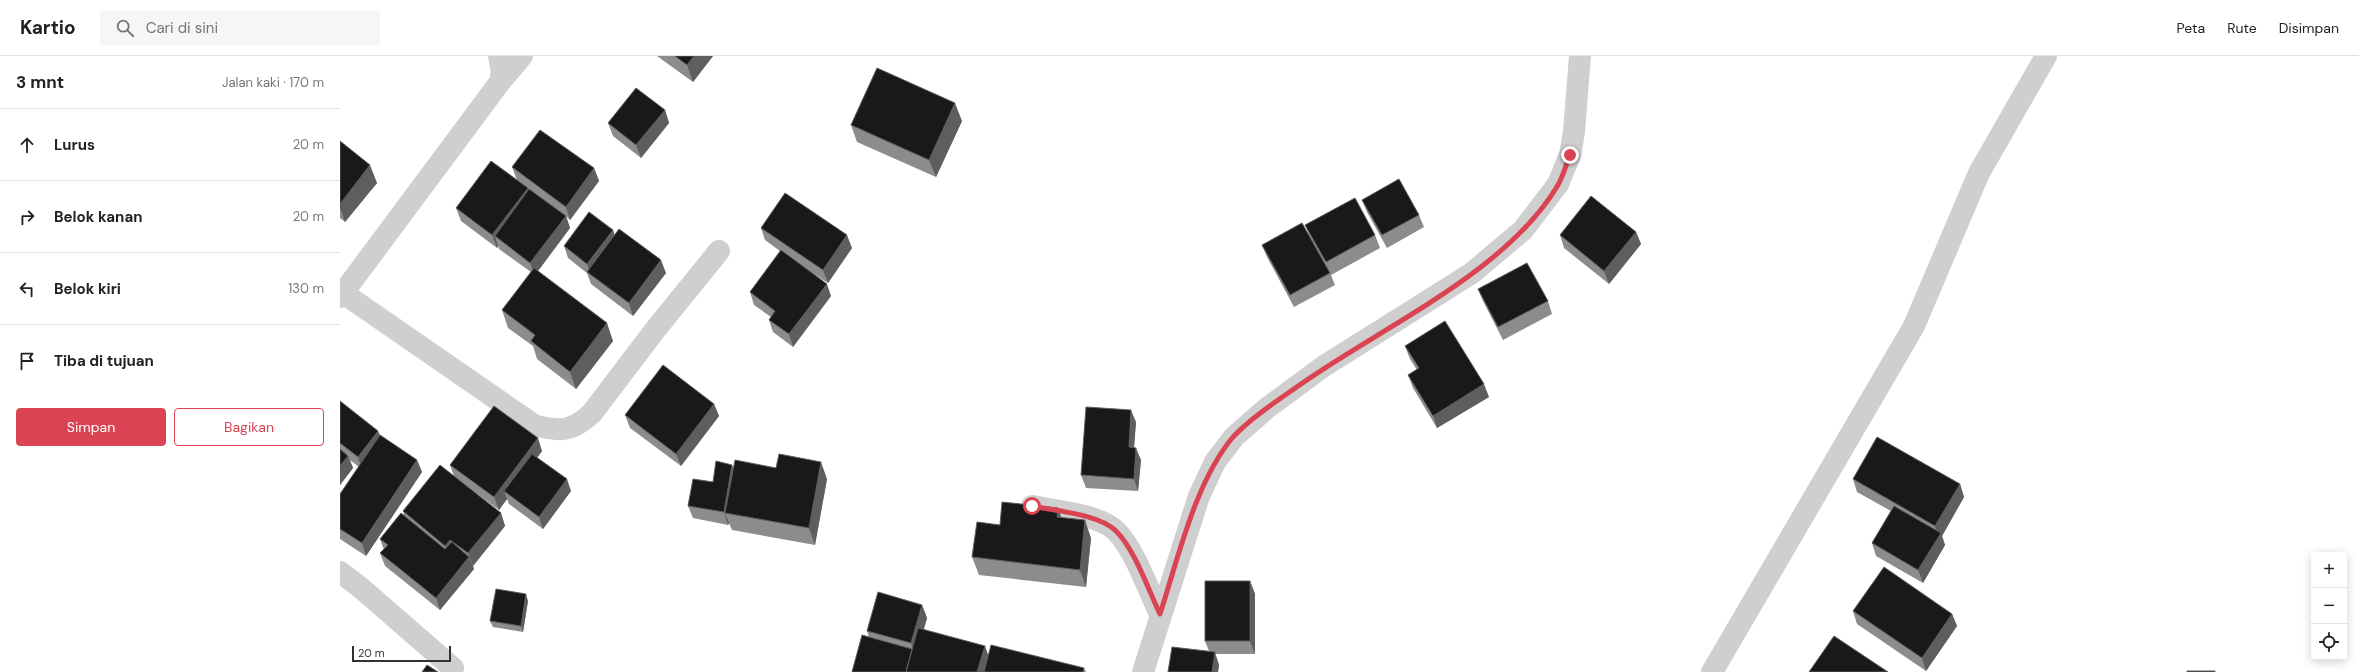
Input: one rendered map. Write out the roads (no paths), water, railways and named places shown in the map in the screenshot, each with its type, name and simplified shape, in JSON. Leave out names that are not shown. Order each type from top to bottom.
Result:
[{"type":"street","points":[[499,56],[502,72],[500,82]]},
{"type":"street","points":[[522,56],[500,82],[342,295],[534,425],[552,430],[567,430],[581,423],[592,413],[655,330],[719,251]]},
{"type":"street","points":[[1143,672],[1160,614],[1199,496],[1215,462],[1234,437],[1267,408],[1324,366],[1472,273],[1523,230],[1546,202],[1558,184],[1570,155],[1574,132],[1580,56]]},
{"type":"street","points":[[1712,672],[1914,326],[1979,174],[2046,56]]},
{"type":"street","points":[[1032,506],[1084,517],[1115,530],[1125,542],[1160,614]]},
{"type":"street","points":[[340,572],[361,588],[453,668]]}]
